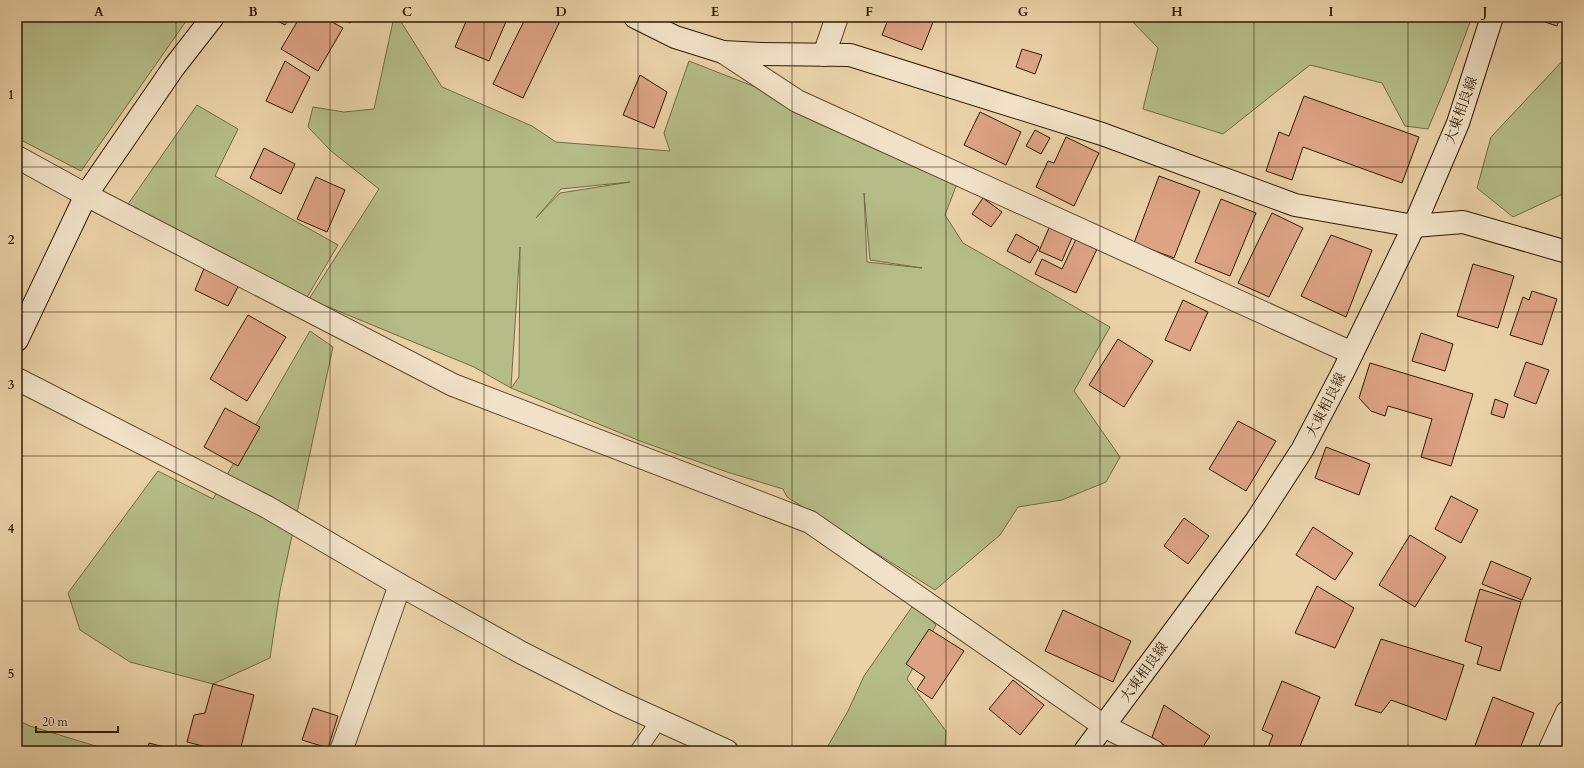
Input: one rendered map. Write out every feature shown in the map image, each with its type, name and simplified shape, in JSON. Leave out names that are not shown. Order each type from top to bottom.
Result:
[{"type":"street","points":[[17,340],[86,195],[174,67],[213,17]]},
{"type":"street","points":[[635,17],[675,37],[723,52],[850,55],[1102,134],[1295,205],[1414,226],[1463,222],[1567,252]]},
{"type":"street","points":[[824,54],[837,17]]},
{"type":"street","name":"大東相良線","points":[[1085,751],[1256,521],[1302,450],[1352,353],[1414,226],[1458,123],[1492,17]]},
{"type":"street","points":[[723,52],[798,101],[1352,353]]},
{"type":"street","points":[[17,157],[86,195],[453,385],[810,522],[1104,726],[1153,751]]},
{"type":"street","points":[[17,379],[267,507],[400,585],[529,656],[617,701],[727,751]]},
{"type":"street","points":[[341,751],[400,585]]},
{"type":"street","points":[[1549,751],[1567,712]]},
{"type":"lane","points":[[638,751],[659,720]]},
{"type":"green space","points":[[17,17],[189,17],[81,171],[17,138]]},
{"type":"green space","points":[[394,17],[398,17],[442,87],[532,126],[556,142],[670,151],[664,133],[689,61],[758,88],[958,181],[945,215],[963,243],[1110,327],[1074,391],[1120,457],[1106,482],[1062,500],[1018,507],[1000,535],[935,590],[787,497],[783,489],[727,472],[640,441],[511,388],[474,367],[309,299],[379,189],[331,151],[308,127],[313,107],[344,112],[374,109]],"holes":[[[630,182],[560,193],[536,218],[561,189]],[[864,193],[870,260],[922,268],[867,262]],[[520,247],[519,377],[511,387]]]},
{"type":"green space","points":[[1128,17],[1472,17],[1428,129],[1405,126],[1382,83],[1310,65],[1223,134],[1143,109],[1158,48]]},
{"type":"green space","points":[[1567,56],[1567,192],[1513,217],[1477,188],[1491,137]]},
{"type":"green space","points":[[197,105],[238,129],[215,176],[338,245],[306,299],[126,207]]},
{"type":"green space","points":[[310,331],[333,347],[280,591],[270,658],[213,684],[130,662],[80,630],[68,593],[158,471],[213,499]]},
{"type":"green space","points":[[914,604],[936,625],[907,679],[946,731],[945,746],[913,751],[825,751],[848,711],[864,676]]},
{"type":"green space","points":[[17,720],[30,726],[112,751],[17,751]]},
{"type":"building","points":[[270,17],[290,17],[285,25]]},
{"type":"building","points":[[300,17],[323,17],[343,28],[318,71],[281,49]]},
{"type":"building","points":[[338,17],[353,17],[350,23]]},
{"type":"building","points":[[468,17],[508,17],[489,61],[455,47]]},
{"type":"building","points":[[526,17],[562,17],[523,98],[493,84]]},
{"type":"building","points":[[889,17],[935,17],[922,50],[882,35]]},
{"type":"building","points":[[1530,17],[1560,17],[1557,26]]},
{"type":"building","points":[[1022,49],[1042,55],[1035,74],[1016,67]]},
{"type":"building","points":[[285,61],[310,77],[292,113],[266,101]]},
{"type":"building","points":[[640,75],[667,92],[654,128],[623,115]]},
{"type":"building","points":[[1304,96],[1419,137],[1402,183],[1303,147],[1292,180],[1266,171],[1279,132],[1289,136]]},
{"type":"building","points":[[980,112],[1021,132],[1006,165],[964,145]]},
{"type":"building","points":[[1035,130],[1050,138],[1041,154],[1026,146]]},
{"type":"building","points":[[1066,137],[1099,153],[1074,206],[1036,187],[1048,161],[1054,163]]},
{"type":"building","points":[[264,148],[295,164],[281,194],[250,178]]},
{"type":"building","points":[[1159,176],[1200,191],[1174,258],[1134,243]]},
{"type":"building","points":[[316,177],[345,190],[327,232],[297,219]]},
{"type":"building","points":[[983,198],[1002,212],[991,227],[972,214]]},
{"type":"building","points":[[1221,199],[1256,213],[1230,276],[1195,262]]},
{"type":"building","points":[[1272,213],[1303,228],[1269,297],[1238,283]]},
{"type":"building","points":[[1052,221],[1075,231],[1062,261],[1039,251]]},
{"type":"building","points":[[1016,234],[1039,247],[1030,263],[1007,251]]},
{"type":"building","points":[[1331,235],[1372,250],[1346,317],[1301,296]]},
{"type":"building","points":[[1077,237],[1098,247],[1076,293],[1035,274],[1042,259],[1062,269]]},
{"type":"building","points":[[1473,264],[1514,276],[1498,328],[1457,316]]},
{"type":"building","points":[[205,266],[240,283],[228,306],[195,290]]},
{"type":"building","points":[[1532,291],[1557,299],[1542,345],[1510,335],[1523,297],[1529,300]]},
{"type":"building","points":[[1183,300],[1208,312],[1190,351],[1165,340]]},
{"type":"building","points":[[248,315],[286,337],[247,401],[210,379]]},
{"type":"building","points":[[1421,333],[1453,344],[1445,371],[1412,361]]},
{"type":"building","points":[[1118,339],[1153,361],[1124,407],[1089,385]]},
{"type":"building","points":[[1526,362],[1549,370],[1536,404],[1514,396]]},
{"type":"building","points":[[1370,363],[1473,394],[1451,466],[1421,457],[1432,419],[1388,406],[1385,416],[1371,411],[1359,398]]},
{"type":"building","points":[[1495,399],[1508,404],[1504,418],[1491,414]]},
{"type":"building","points":[[225,408],[260,427],[238,466],[204,447]]},
{"type":"building","points":[[1238,421],[1276,441],[1246,491],[1209,469]]},
{"type":"building","points":[[1326,447],[1370,464],[1359,495],[1315,478]]},
{"type":"building","points":[[1451,496],[1478,510],[1461,543],[1435,529]]},
{"type":"building","points":[[1184,518],[1209,536],[1188,564],[1164,546]]},
{"type":"building","points":[[1313,527],[1353,553],[1335,580],[1296,555]]},
{"type":"building","points":[[1410,535],[1446,557],[1415,607],[1379,585]]},
{"type":"building","points":[[1491,561],[1531,578],[1522,600],[1482,584]]},
{"type":"building","points":[[1317,586],[1354,608],[1335,648],[1295,633]]},
{"type":"building","points":[[1480,589],[1521,602],[1500,671],[1477,664],[1482,647],[1465,641]]},
{"type":"building","points":[[1063,610],[1131,641],[1113,682],[1045,651]]},
{"type":"building","points":[[929,629],[964,651],[932,699],[917,689],[925,677],[906,664]]},
{"type":"building","points":[[1381,639],[1464,665],[1446,720],[1391,700],[1381,713],[1355,705]]},
{"type":"building","points":[[1013,680],[1044,705],[1020,735],[989,709]]},
{"type":"building","points":[[1282,681],[1320,697],[1298,751],[1267,750],[1273,735],[1262,730]]},
{"type":"building","points":[[213,684],[254,695],[240,751],[222,751],[187,742],[194,715],[205,713]]},
{"type":"building","points":[[1493,697],[1534,713],[1519,751],[1473,751]]},
{"type":"building","points":[[1164,705],[1210,736],[1200,751],[1173,751],[1152,737]]},
{"type":"building","points":[[313,708],[338,716],[328,748],[302,740]]},
{"type":"building","points":[[149,743],[172,749],[171,751],[147,751]]}]
